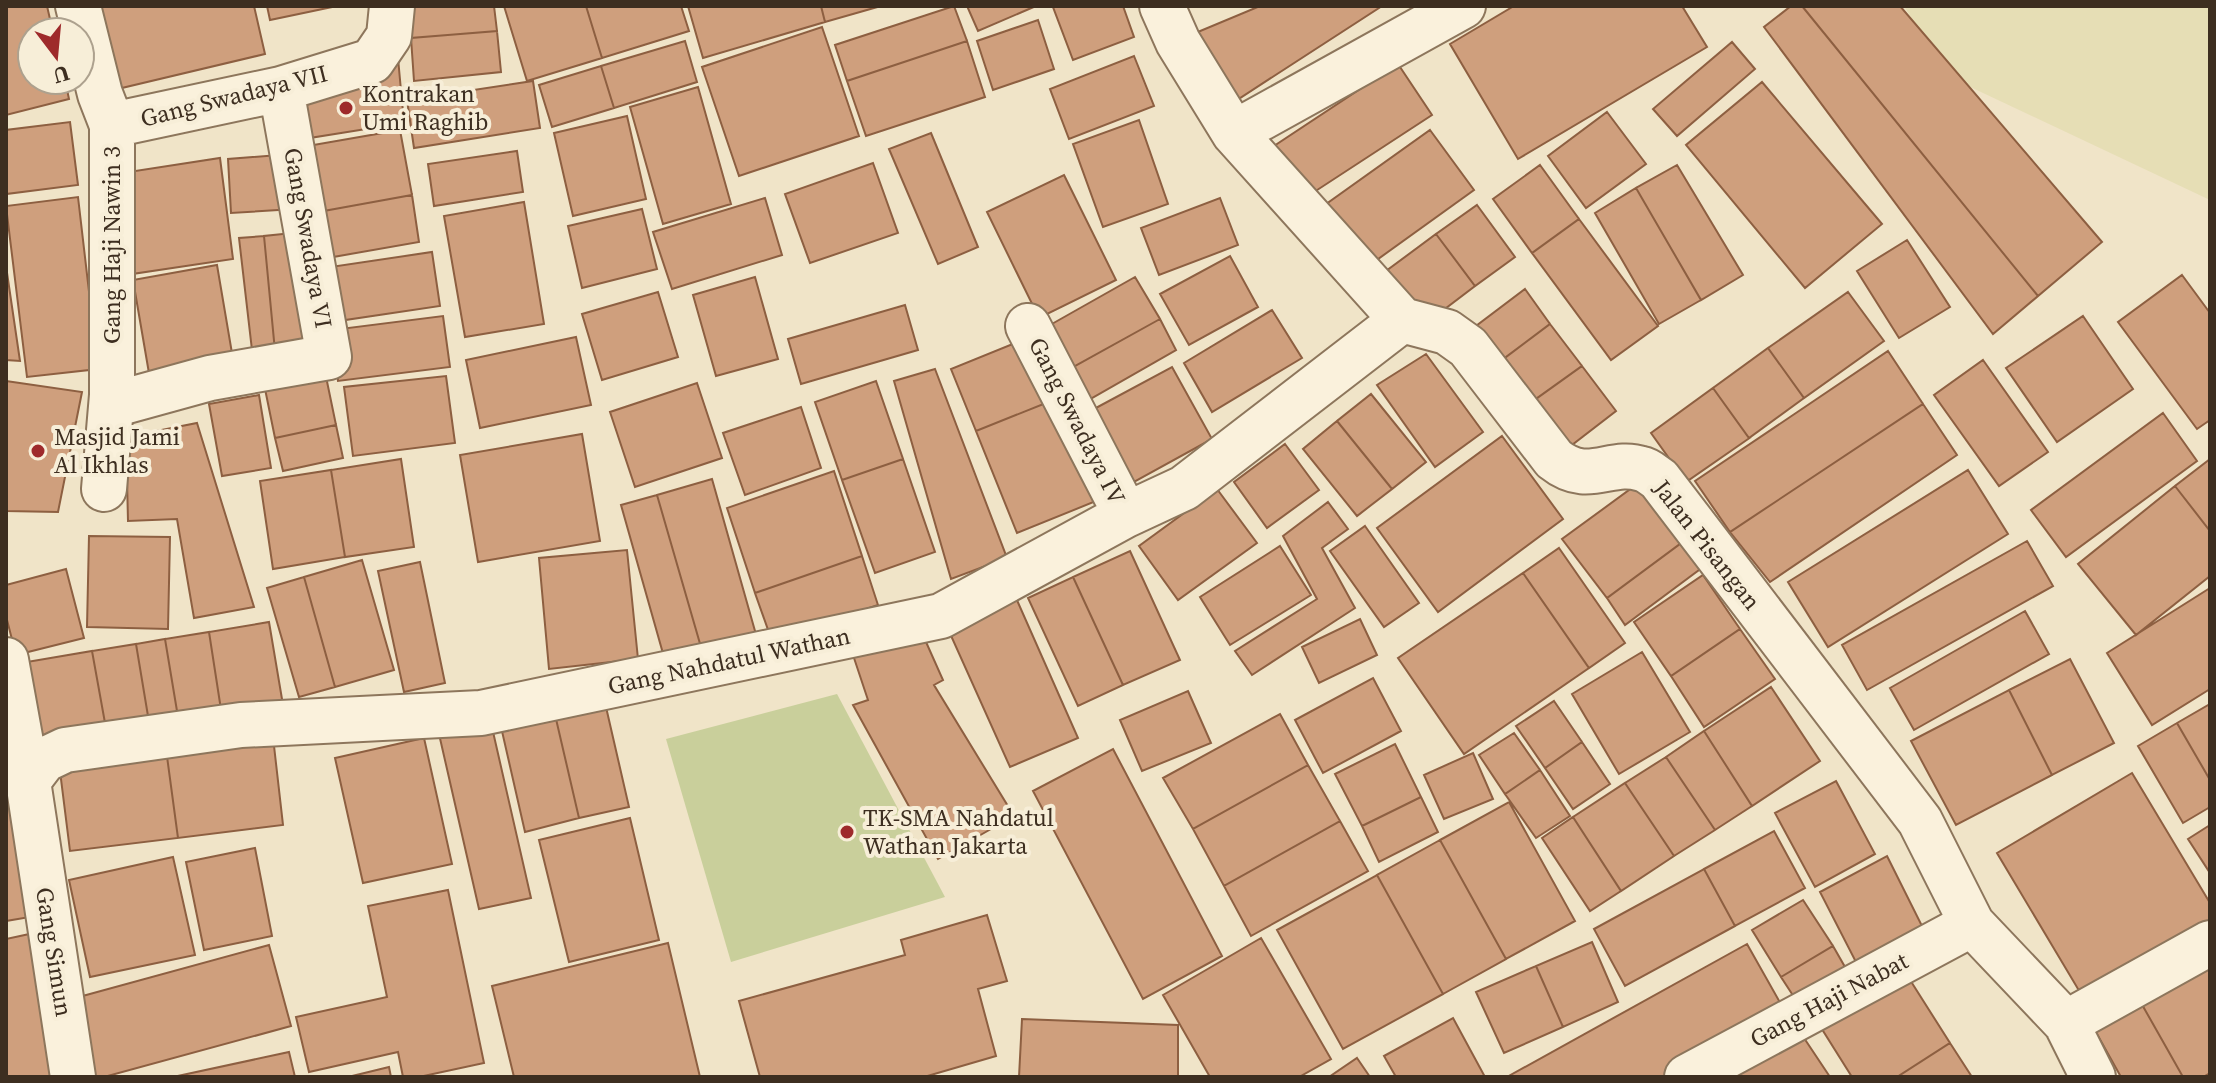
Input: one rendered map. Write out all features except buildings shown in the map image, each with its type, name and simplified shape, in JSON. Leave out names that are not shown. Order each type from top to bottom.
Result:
[{"type":"street","name":"Gang Haji Nawin 3","points":[[78,6],[100,94],[112,125],[112,405],[104,489]]},
{"type":"street","points":[[1162,6],[1178,42],[1234,133],[1402,320]]},
{"type":"street","points":[[1234,133],[1463,6]]},
{"type":"street","name":"Gang Swadaya VII","points":[[112,125],[281,89],[372,61],[390,21]]},
{"type":"street","name":"Gang Swadaya VI","points":[[112,405],[210,378],[329,357],[281,89]]},
{"type":"street","name":"Gang Nahdatul Wathan","points":[[28,781],[44,760],[65,750],[241,725],[481,713],[941,616],[1126,515],[1184,488],[1402,320]]},
{"type":"street","name":"Jalan Pisangan","points":[[1402,320],[1447,332],[1468,347],[1554,459],[1567,469],[1587,472],[1629,466],[1644,469],[1659,479],[1920,821],[1972,924],[2066,1023],[2093,1077]]},
{"type":"street","name":"Gang Swadaya IV","points":[[1028,326],[1126,515]]},
{"type":"street","points":[[6,660],[28,781]]},
{"type":"street","name":"Gang Simun","points":[[28,781],[73,1077]]},
{"type":"street","name":"Gang Haji Nabat","points":[[1687,1077],[1972,924]]},
{"type":"street","points":[[2066,1023],[2210,943]]},
{"type":"shaded area","points":[[1904,6],[2210,6],[2210,200],[1947,76]]},
{"type":"green space","points":[[837,694],[945,897],[731,962],[666,739]]},
{"type":"place","name":"Kontrakan Umi Raghib","points":[[346,108]]},
{"type":"place","name":"Masjid Jami Al Ikhlas","points":[[38,451]]},
{"type":"place","name":"TK-SMA Nahdatul Wathan Jakarta","points":[[847,832]]}]
